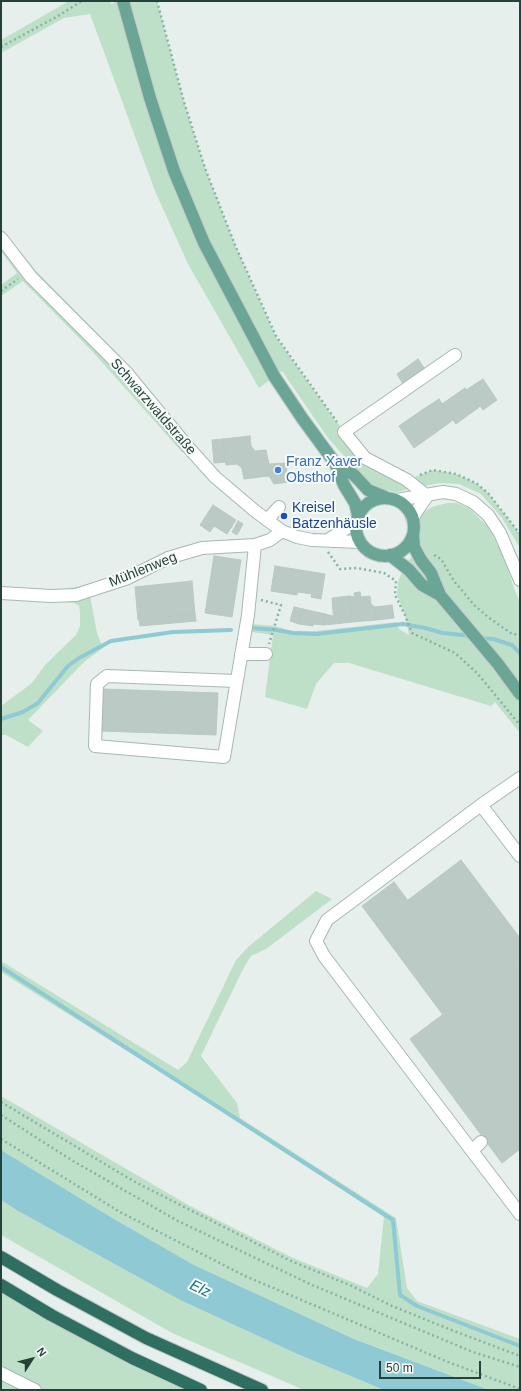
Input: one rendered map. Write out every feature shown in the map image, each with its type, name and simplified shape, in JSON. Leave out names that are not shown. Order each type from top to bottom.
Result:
[{"type":"highway","points":[[1,1257],[57,1290],[146,1338],[262,1390]]},
{"type":"highway","points":[[1,1285],[51,1315],[132,1358],[200,1390]]},
{"type":"main road","points":[[123,1],[150,98],[174,170],[204,243],[274,376],[335,463],[344,485],[356,504],[356,529],[360,542],[373,554],[381,556],[390,555],[402,550],[413,535]]},
{"type":"main road","points":[[335,463],[354,475],[368,490],[392,499],[406,508],[414,523],[414,547],[421,560],[431,573],[440,595],[498,664],[520,694]]},
{"type":"main road","points":[[357,519],[365,505],[369,502],[375,499],[392,499]]},
{"type":"main road","points":[[390,555],[409,570],[422,585],[440,595]]},
{"type":"street","name":"Schwarzwaldstraße","points":[[1,238],[27,272],[126,372],[215,477],[255,511],[282,531],[297,537],[360,542]]},
{"type":"street","points":[[427,496],[407,480],[365,458],[344,432],[455,355]]},
{"type":"street","points":[[392,499],[427,496],[443,492],[456,494],[473,502],[488,515],[500,533],[520,580]]},
{"type":"street","points":[[412,518],[427,496]]},
{"type":"street","points":[[267,520],[279,507]]},
{"type":"street","points":[[326,540],[357,519]]},
{"type":"street","name":"Mühlenweg","points":[[1,593],[51,596],[76,595],[128,578],[168,558],[202,548],[255,545],[270,540],[282,531]]},
{"type":"street","points":[[237,681],[107,676],[97,684],[95,746],[224,757],[237,681],[250,596],[255,545]]},
{"type":"street","points":[[241,654],[266,654]]},
{"type":"street","points":[[520,778],[481,805],[327,920],[316,941],[324,956],[476,1146],[520,1214]]},
{"type":"street","points":[[481,805],[520,856]]},
{"type":"street","points":[[1,1373],[35,1390]]},
{"type":"path","points":[[1,47],[58,16],[80,1]]},
{"type":"path","points":[[157,1],[193,132],[238,252],[276,336],[344,432]]},
{"type":"path","points":[[1,292],[27,272]]},
{"type":"path","points":[[326,540],[328,552],[340,569],[358,568],[384,572],[396,581]]},
{"type":"path","points":[[421,560],[428,556],[435,555],[441,559],[454,581],[474,605],[499,626],[512,634],[520,635]]},
{"type":"path","points":[[409,570],[396,581],[395,595],[412,632],[456,653],[477,673],[520,726]]},
{"type":"path","points":[[250,596],[281,605],[272,634]]},
{"type":"path","points":[[1,1102],[134,1182],[291,1261],[346,1283],[392,1306],[520,1356]]},
{"type":"path","points":[[1,1115],[73,1161],[178,1221],[312,1285],[473,1352],[520,1367]]},
{"type":"path","points":[[1,1139],[120,1212],[245,1276],[448,1362],[520,1389]]},
{"type":"green space","points":[[69,1],[110,1],[111,4],[118,1],[157,1],[184,102],[205,168],[235,245],[276,337],[333,417],[365,458],[407,480],[433,470],[456,474],[476,483],[488,493],[520,534],[520,548],[502,518],[481,494],[459,484],[439,483],[396,492],[380,489],[366,481],[328,438],[282,371],[259,388],[188,264],[155,191],[90,14],[64,18],[1,53],[1,40]]},
{"type":"green space","points":[[1,228],[37,272],[119,355],[193,443],[182,452],[91,350],[23,281],[1,296],[1,285],[17,273],[1,251]]},
{"type":"green space","points":[[447,503],[457,503],[469,508],[489,528],[504,557],[520,602],[520,733],[495,702],[491,706],[349,663],[334,663],[316,684],[307,709],[265,697],[273,635],[252,632],[252,624],[275,626],[291,631],[316,631],[396,622],[399,629],[409,635],[405,615],[397,595],[398,582],[406,562],[421,551],[418,533],[419,515],[432,507]]},
{"type":"green space","points":[[88,585],[97,633],[103,648],[84,662],[28,720],[43,731],[28,747],[6,735],[1,735],[1,706],[32,683],[45,665],[76,635],[80,626],[80,613],[79,606],[74,603],[15,599],[1,588],[57,590]]},
{"type":"green space","points":[[316,891],[332,899],[266,949],[251,956],[242,971],[201,1056],[237,1103],[240,1118],[396,1218],[407,1288],[417,1301],[520,1339],[520,1390],[489,1390],[354,1339],[194,1265],[114,1219],[1,1150],[1,1096],[190,1206],[291,1257],[367,1288],[378,1274],[384,1217],[186,1088],[1,972],[1,961],[178,1070],[187,1062],[236,960],[248,947]]},
{"type":"green space","points":[[1,1200],[18,1211],[180,1300],[295,1353],[384,1390],[304,1390],[172,1333],[1,1235]]},
{"type":"green space","points":[[1,1285],[201,1390],[1,1390]]},
{"type":"water","name":"Elz","points":[[1,1150],[114,1219],[194,1265],[354,1339],[489,1390],[384,1390],[295,1353],[180,1300],[18,1211],[1,1200]]},
{"type":"building","points":[[418,359],[425,369],[403,384],[397,374]]},
{"type":"building","points":[[483,379],[497,400],[483,410],[480,406],[478,408],[466,390]]},
{"type":"building","points":[[465,388],[478,408],[456,424],[442,404]]},
{"type":"building","points":[[439,399],[453,420],[438,431],[422,410]]},
{"type":"building","points":[[422,410],[438,431],[414,448],[399,426]]},
{"type":"building","points":[[250,436],[251,446],[255,451],[266,450],[269,464],[269,476],[244,479],[242,468],[237,464],[226,465],[223,439]]},
{"type":"building","points":[[223,439],[226,462],[214,463],[212,440]]},
{"type":"building","name":"Franz Xaver Obsthof","points":[[286,463],[288,482],[274,484],[269,476],[269,464]]},
{"type":"building","points":[[213,505],[236,520],[227,534],[214,526],[210,532],[200,525]]},
{"type":"building","points":[[238,521],[243,524],[237,535],[232,532]]},
{"type":"building","points":[[214,556],[241,560],[232,617],[205,613]]},
{"type":"building","points":[[275,566],[325,574],[321,599],[311,597],[312,594],[298,592],[297,595],[271,591]]},
{"type":"building","points":[[192,581],[195,614],[138,620],[135,587]]},
{"type":"building","points":[[360,592],[361,597],[370,596],[371,604],[375,607],[376,620],[352,622],[349,596],[355,597],[354,593]]},
{"type":"building","points":[[349,596],[352,622],[334,624],[332,598]]},
{"type":"building","points":[[392,605],[394,618],[376,620],[375,607]]},
{"type":"building","points":[[294,607],[303,609],[299,624],[290,621]]},
{"type":"building","points":[[303,609],[325,614],[324,625],[313,624],[313,626],[299,624]]},
{"type":"building","points":[[195,614],[196,621],[140,626],[139,619]]},
{"type":"building","points":[[325,614],[333,616],[334,624],[324,625]]},
{"type":"building","points":[[102,689],[218,693],[216,735],[101,731]]},
{"type":"building","points":[[461,860],[520,938],[520,957],[475,990],[408,900]]},
{"type":"building","points":[[394,882],[475,990],[443,1015],[362,906]]},
{"type":"building","points":[[520,957],[520,1149],[502,1163],[410,1039]]},
{"type":"waterway","points":[[252,628],[293,633],[317,634],[403,624],[443,633],[472,636]]},
{"type":"waterway","points":[[1,719],[23,712],[38,703],[68,666],[79,658],[111,641],[173,632],[231,630]]},
{"type":"waterway","points":[[480,638],[493,639],[512,645],[520,653]]},
{"type":"waterway","points":[[1,967],[393,1220],[400,1295],[417,1306],[520,1346]]},
{"type":"place","name":"Franz Xaver Obsthof","points":[[278,470]]},
{"type":"place","name":"Kreisel Batzenhäusle","points":[[284,516]]}]
